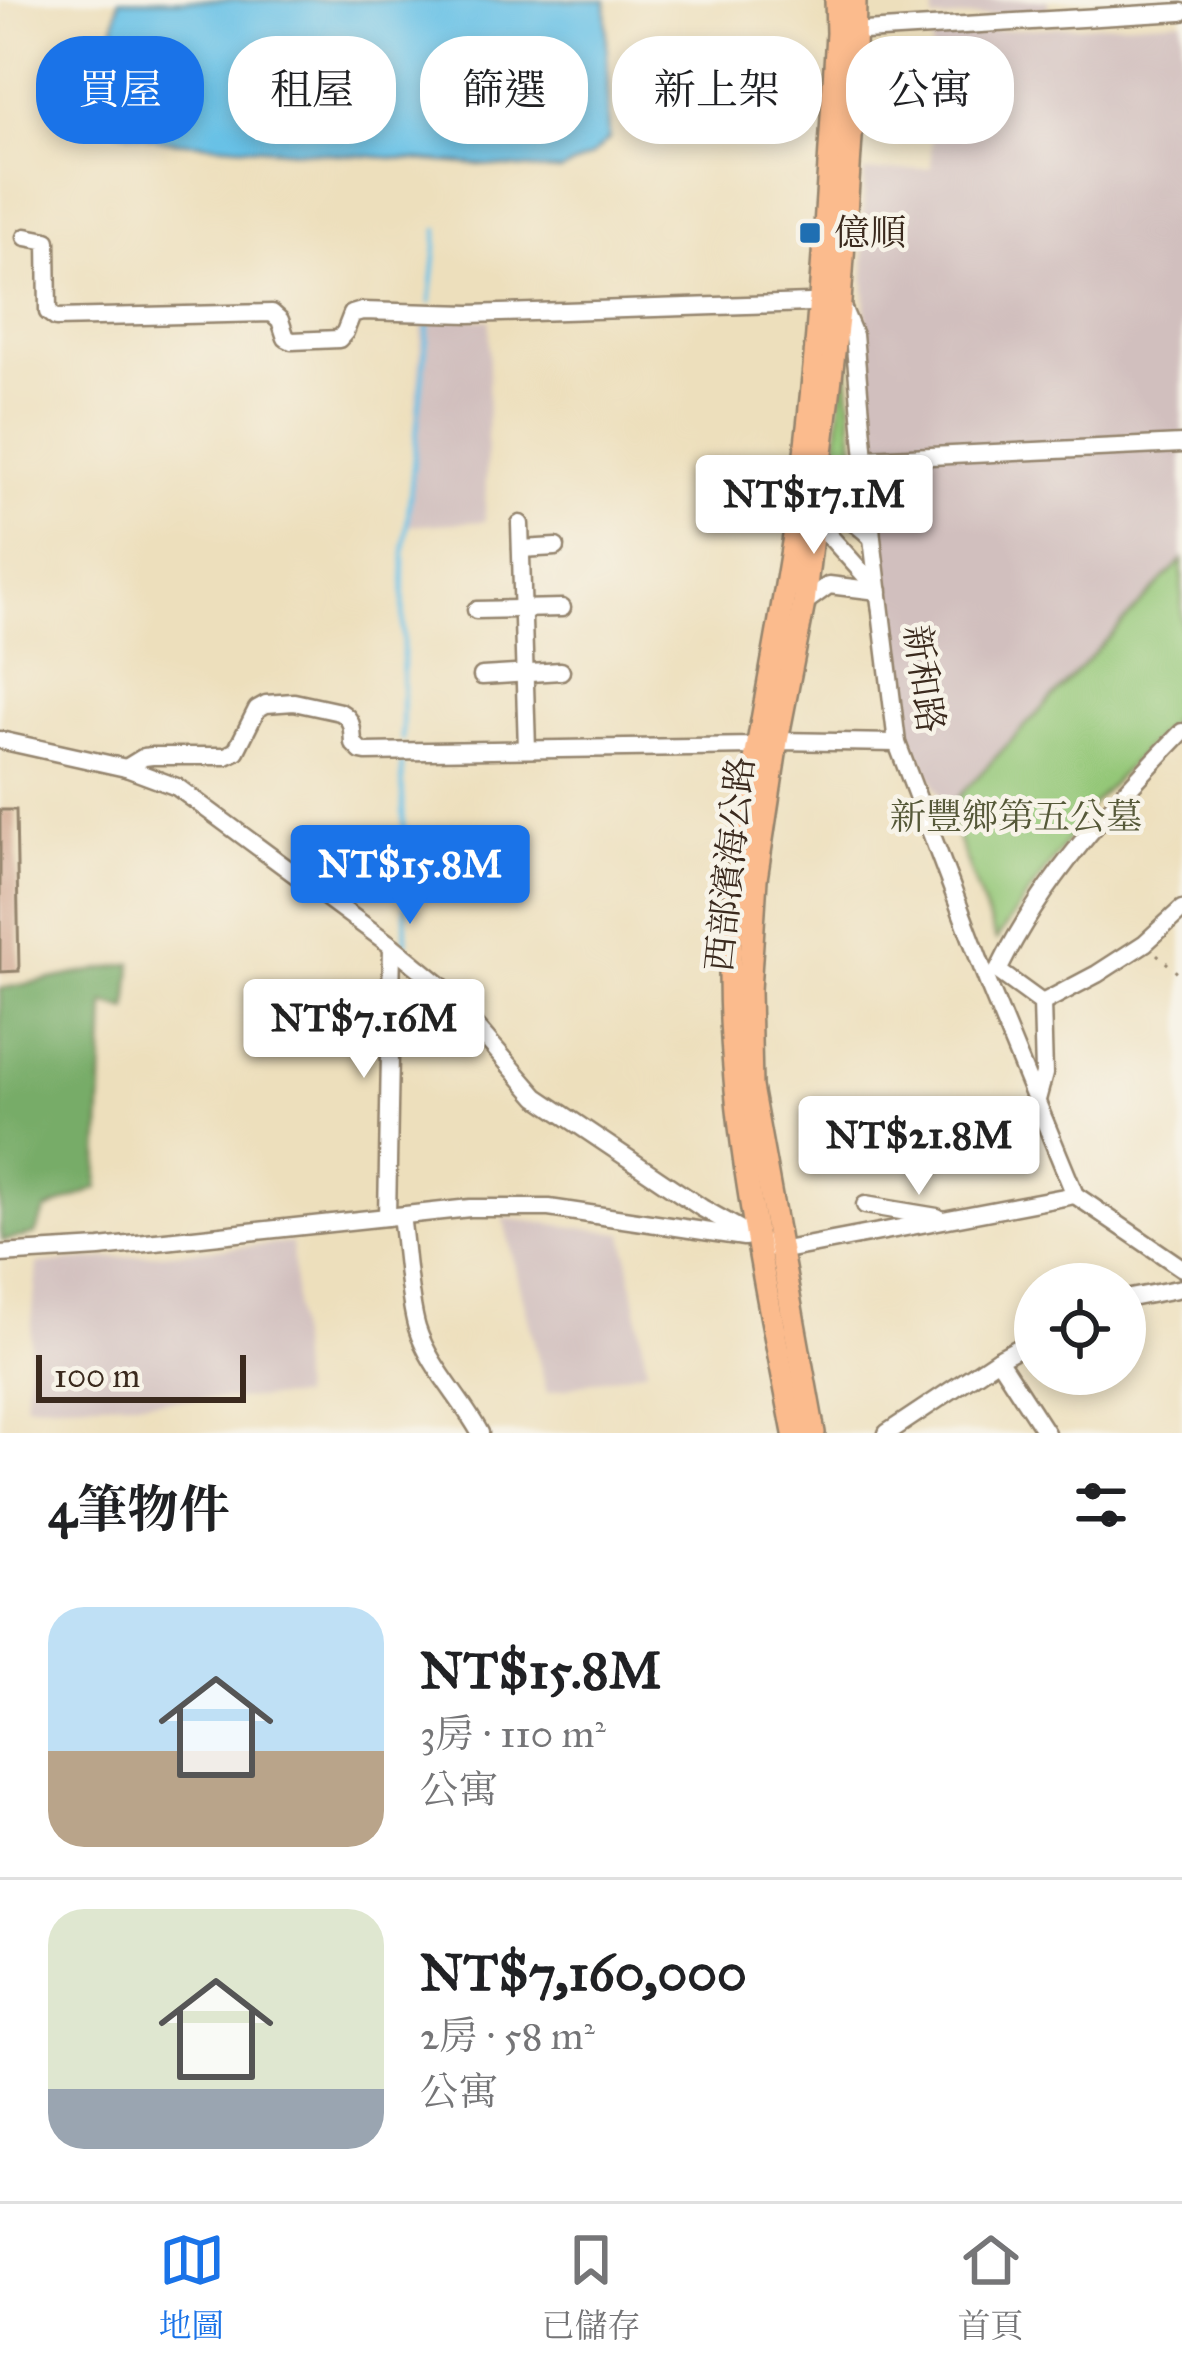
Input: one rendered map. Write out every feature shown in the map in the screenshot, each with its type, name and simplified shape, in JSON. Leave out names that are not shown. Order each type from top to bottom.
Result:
[{"type":"main road","name":"新和路","points":[[830,302],[853,108],[846,32],[836,0]]},
{"type":"main road","name":"新和路","points":[[846,32],[855,0]]},
{"type":"main road","name":"西部濱海公路","points":[[814,1433],[751,1087],[749,990],[766,743],[804,603],[805,523],[800,488],[830,302]]},
{"type":"main road","name":"西部濱海公路","points":[[794,1433],[735,1097],[730,970],[738,869],[805,523],[830,302]]},
{"type":"street","points":[[846,32],[1182,12]]},
{"type":"street","points":[[26,237],[46,241],[46,297],[48,312],[56,319],[272,313],[292,341],[339,339],[352,314],[362,311],[470,314],[830,302]]},
{"type":"street","name":"新和路","points":[[830,302],[854,335],[897,743],[993,977],[1075,1196]]},
{"type":"street","points":[[867,459],[1182,444]]},
{"type":"street","points":[[872,538],[846,518],[830,515],[805,523],[879,591]]},
{"type":"street","points":[[520,524],[527,749]]},
{"type":"street","points":[[521,549],[556,547]]},
{"type":"street","points":[[804,603],[829,585],[879,591]]},
{"type":"street","points":[[476,610],[562,608]]},
{"type":"street","points":[[482,676],[562,671]]},
{"type":"street","points":[[126,768],[152,755],[236,751],[257,709],[278,702],[347,716],[353,743],[361,752],[897,743]]},
{"type":"street","points":[[1042,1004],[993,977],[1031,912],[1106,811],[1182,732]]},
{"type":"street","points":[[0,740],[126,768],[178,787],[441,986],[536,1097],[702,1208],[779,1251],[1075,1196],[1182,1268]]},
{"type":"street","points":[[1042,1004],[1145,943],[1182,909]]},
{"type":"street","points":[[392,946],[394,1217],[417,1328],[480,1433]]},
{"type":"street","points":[[1036,1100],[1045,1074],[1042,1004]]},
{"type":"street","points":[[866,1205],[949,1219]]},
{"type":"street","points":[[0,1254],[100,1248],[470,1208],[549,1208],[757,1239]]},
{"type":"street","points":[[1146,1295],[1182,1288]]},
{"type":"street","points":[[887,1433],[1014,1350]]},
{"type":"street","points":[[998,1359],[1046,1433]]},
{"type":"path","points":[[1145,943],[1182,976]]},
{"type":"shaded area","points":[[933,0],[1048,0],[1048,11],[933,20]]},
{"type":"shaded area","points":[[1182,20],[1182,560],[947,809],[909,735],[882,563],[868,378],[864,172],[931,168],[931,144],[1014,144],[1014,36],[932,34]]},
{"type":"shaded area","points":[[423,317],[490,320],[485,521],[406,526]]},
{"type":"shaded area","points":[[503,1218],[624,1233],[647,1369],[547,1393]]},
{"type":"shaded area","points":[[292,1243],[300,1397],[25,1404],[37,1264]]},
{"type":"green space","points":[[846,347],[860,519],[832,504]]},
{"type":"green space","name":"新豐鄉第五公墓","points":[[1182,560],[1182,713],[1093,804],[996,940],[947,809]]},
{"type":"green space","points":[[132,963],[128,1010],[105,1003],[98,1188],[46,1210],[35,1234],[3,1241],[0,989]]},
{"type":"water","points":[[119,0],[606,0],[609,139],[591,156],[560,171],[204,143],[204,36],[112,36]]},
{"type":"building","points":[[0,810],[16,810],[19,971],[0,972]]},
{"type":"waterway","points":[[430,302],[438,229]]},
{"type":"waterway","points":[[402,739],[404,552],[428,325]]},
{"type":"waterway","points":[[402,764],[406,942]]},
{"type":"place","name":"億順","points":[[810,233]]}]
